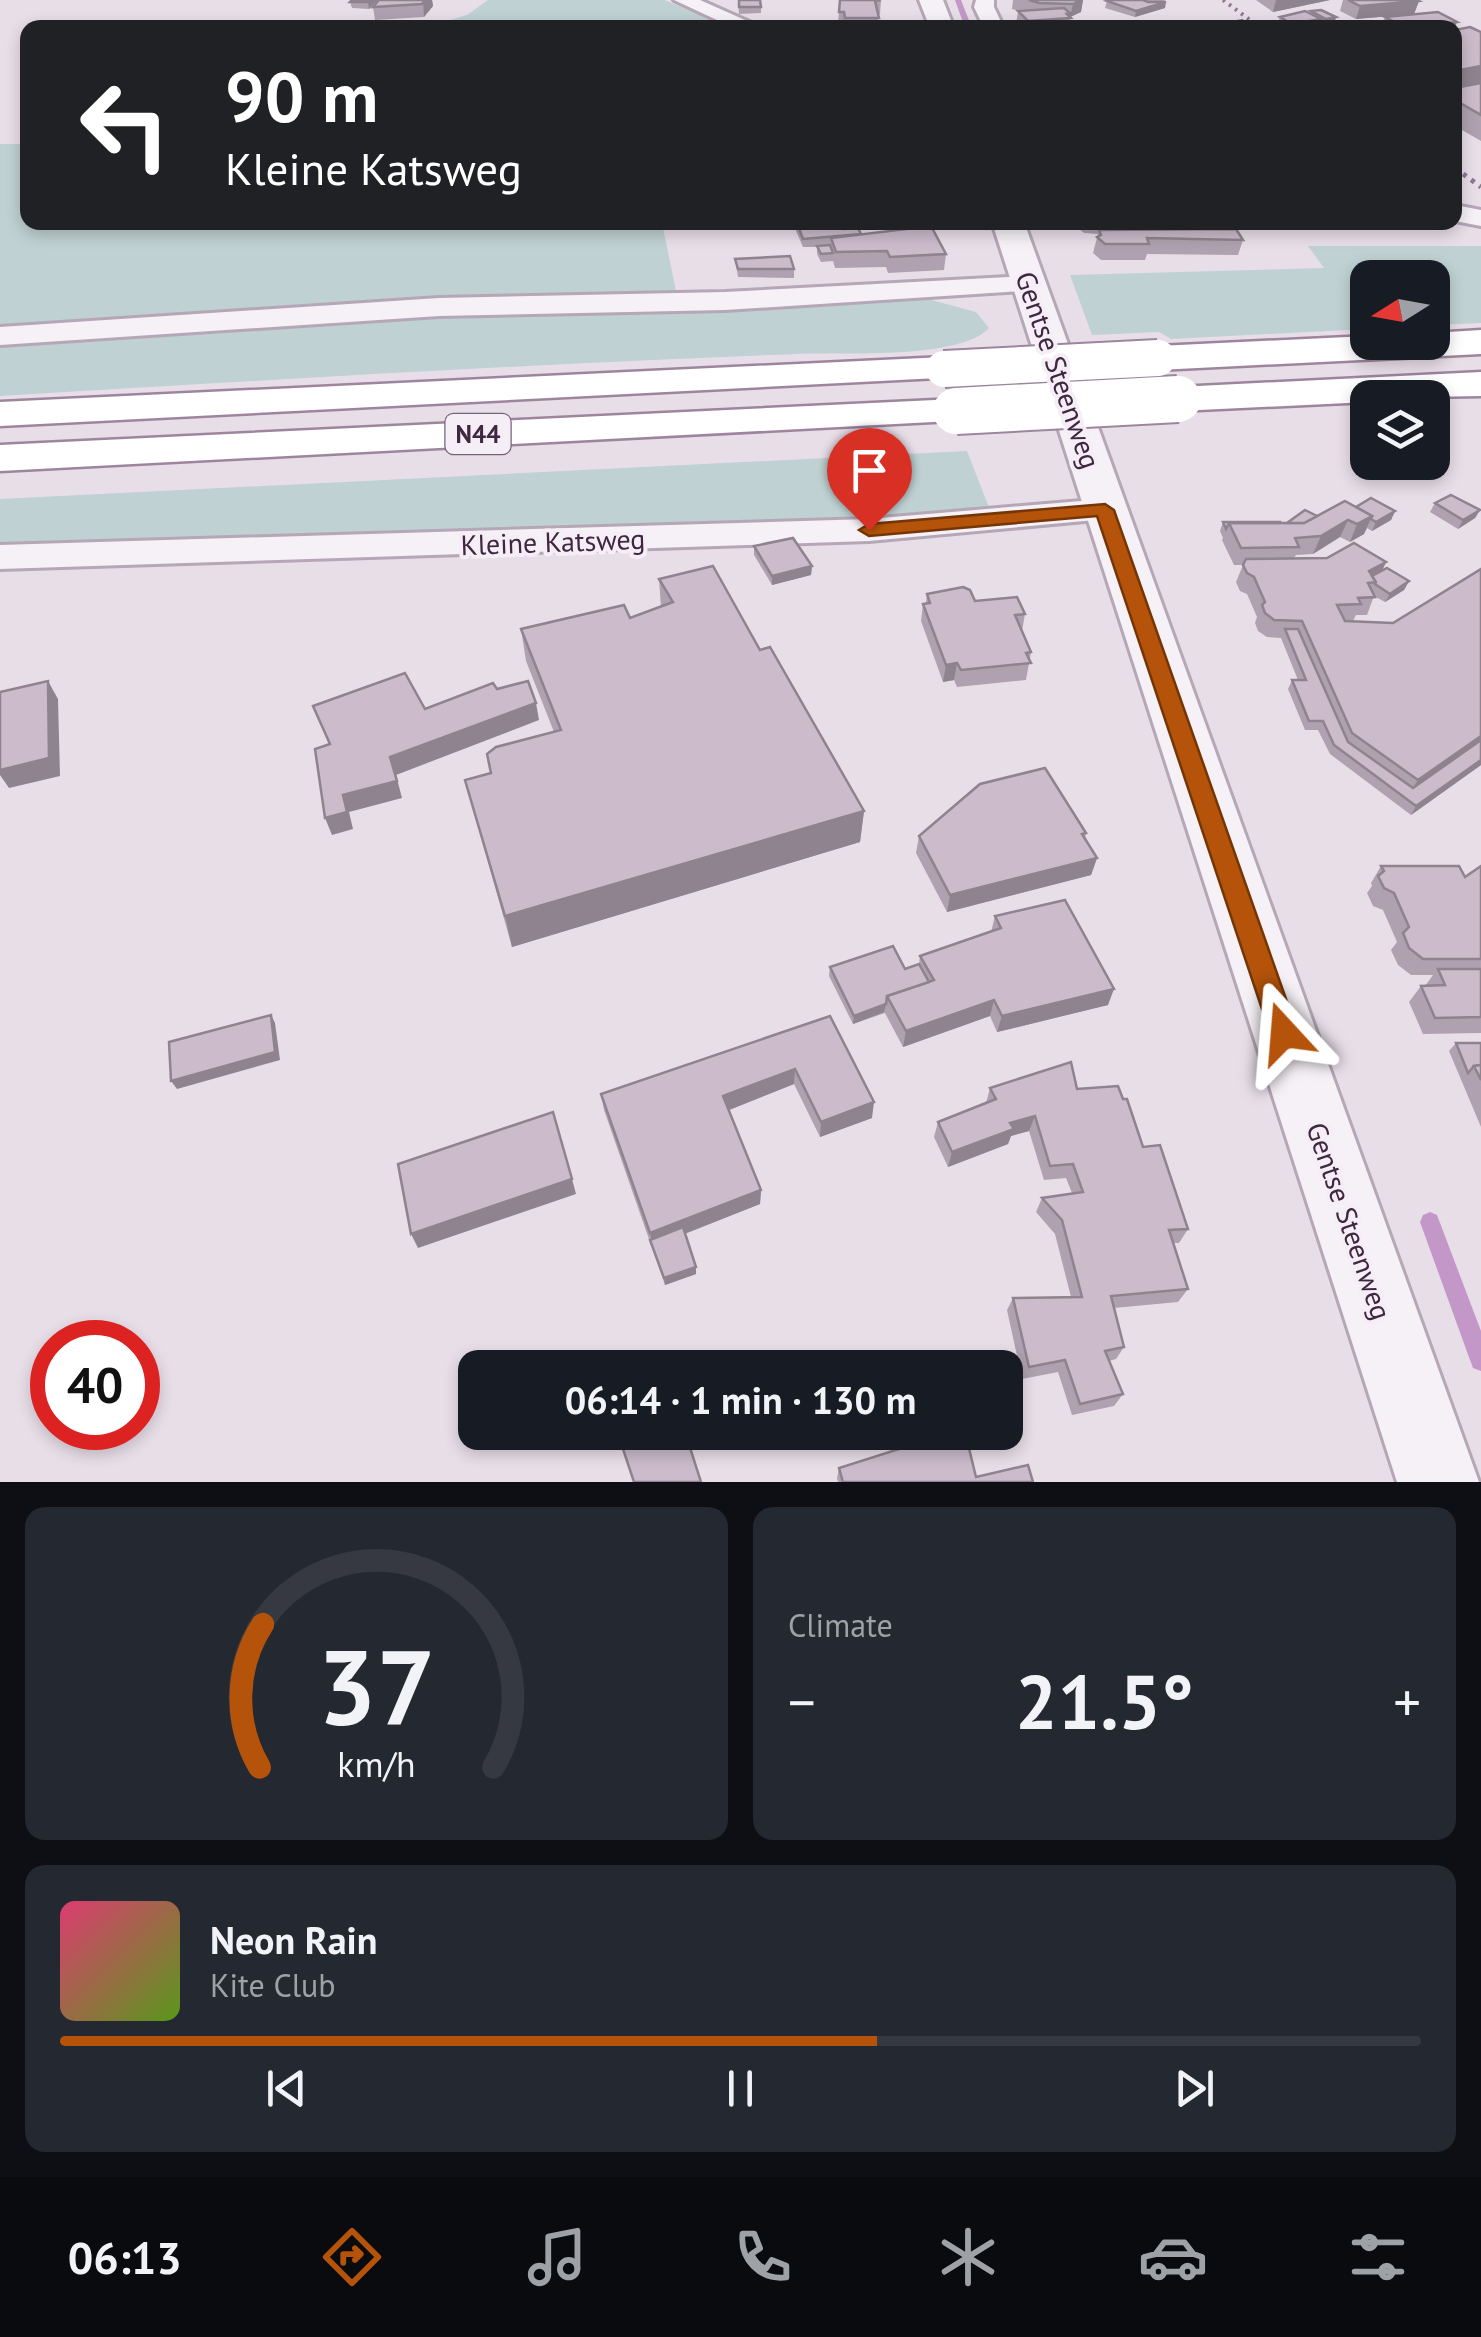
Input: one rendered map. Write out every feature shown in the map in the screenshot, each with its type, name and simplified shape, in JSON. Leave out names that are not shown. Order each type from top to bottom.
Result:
[{"type":"highway","name":"N44","points":[[0,414],[1481,342]]},
{"type":"highway","name":"N44","points":[[0,458],[1481,384]]},
{"type":"street","points":[[683,0],[733,20]]},
{"type":"street","name":"Gentse Steenweg","points":[[1011,230],[1438,1482]]},
{"type":"street","points":[[0,336],[439,307],[725,301],[1028,284]]},
{"type":"street","name":"Kleine Katsweg","points":[[0,557],[694,538],[869,530],[1105,510]]},
{"type":"shaded area","points":[[488,0],[664,0],[714,20],[450,20],[467,15]]},
{"type":"shaded area","points":[[0,144],[20,144],[20,230],[663,230],[677,296],[486,299],[0,332]]},
{"type":"shaded area","points":[[1308,246],[1481,246],[1481,323],[1450,324],[1450,260],[1350,260],[1350,330],[1171,339],[1159,332],[1092,335],[1070,275],[1324,268]]},
{"type":"shaded area","points":[[909,294],[976,312],[989,328],[953,345],[899,352],[598,363],[0,396],[0,346],[587,307]]},
{"type":"shaded area","points":[[967,451],[990,510],[604,529],[0,546],[0,499]]},
{"type":"building","points":[[379,0],[425,0],[422,4],[373,7]]},
{"type":"building","points":[[739,0],[760,0],[761,7],[739,7]]},
{"type":"building","points":[[840,0],[881,0],[875,1],[879,18],[845,18],[844,12],[839,12]]},
{"type":"building","points":[[1029,0],[1081,0],[1073,4]]},
{"type":"building","points":[[1348,0],[1417,0],[1419,1],[1360,6]]},
{"type":"building","points":[[1107,1],[1166,2],[1136,11]]},
{"type":"building","points":[[1064,8],[1071,18],[1027,20],[1018,11]]},
{"type":"building","points":[[1321,10],[1336,17],[1326,19],[1311,11]]},
{"type":"building","points":[[1305,11],[1321,19],[1285,20],[1280,17]]},
{"type":"building","points":[[1438,12],[1453,20],[1391,20],[1385,17]]},
{"type":"building","points":[[1462,29],[1481,32],[1481,66],[1462,70]]},
{"type":"building","points":[[1481,83],[1481,115],[1462,104],[1462,87]]},
{"type":"building","points":[[800,230],[859,230],[861,234],[803,239]]},
{"type":"building","points":[[933,230],[946,254],[890,257],[887,251],[836,252],[831,238]]},
{"type":"building","points":[[1099,230],[1237,230],[1243,240],[1147,238],[1149,244],[1105,244],[1097,237],[1101,235]]},
{"type":"building","points":[[830,245],[833,253],[821,254],[817,246]]},
{"type":"building","points":[[790,256],[794,269],[738,269],[735,259]]},
{"type":"building","points":[[1451,495],[1480,510],[1463,520],[1435,503]]},
{"type":"building","points":[[1371,498],[1395,511],[1376,522],[1356,507]]},
{"type":"building","points":[[1345,501],[1372,516],[1357,524],[1348,520],[1321,536],[1295,538],[1299,547],[1241,548],[1229,523],[1304,523]]},
{"type":"building","points":[[1305,510],[1317,516],[1304,523],[1287,523]]},
{"type":"building","points":[[1223,522],[1280,523],[1229,523],[1226,529]]},
{"type":"building","points":[[793,538],[812,566],[772,576],[754,546]]},
{"type":"building","points":[[1354,543],[1386,562],[1369,571],[1376,582],[1368,583],[1375,597],[1358,598],[1361,604],[1337,605],[1345,621],[1393,623],[1481,569],[1481,736],[1418,780],[1352,733],[1302,621],[1274,620],[1265,613],[1265,602],[1254,577],[1243,565],[1246,559],[1327,558]]},
{"type":"building","points":[[713,566],[760,650],[770,647],[864,811],[505,916],[465,780],[491,773],[487,754],[496,747],[561,730],[521,629],[624,605],[630,618],[673,602],[659,579]]},
{"type":"building","points":[[1387,568],[1409,581],[1390,594],[1375,584],[1372,576]]},
{"type":"building","points":[[963,587],[970,590],[975,601],[1017,597],[1025,614],[1015,615],[1031,652],[1026,653],[1031,663],[961,670],[957,663],[946,665],[923,604],[930,603],[927,594]]},
{"type":"building","points":[[1285,629],[1298,629],[1348,742],[1413,788],[1481,740],[1481,760],[1416,806],[1334,745],[1323,721],[1309,721],[1292,680],[1306,680]]},
{"type":"building","points":[[405,673],[425,709],[493,683],[497,689],[528,681],[536,703],[390,757],[397,781],[343,795],[347,812],[325,818],[315,749],[330,744],[313,706]]},
{"type":"building","points":[[48,681],[49,758],[0,770],[0,692]]},
{"type":"building","points":[[1045,768],[1097,858],[950,895],[919,836],[980,784]]},
{"type":"building","points":[[1381,866],[1459,866],[1465,877],[1481,866],[1481,959],[1423,959],[1409,948],[1403,933],[1409,927],[1394,893],[1384,888],[1378,876],[1384,871]]},
{"type":"building","points":[[1065,900],[1114,989],[1002,1016],[994,1000],[906,1031],[887,996],[934,980],[920,956],[1001,928],[995,916]]},
{"type":"building","points":[[893,946],[905,969],[919,964],[929,982],[887,996],[886,1004],[854,1016],[830,967]]},
{"type":"building","points":[[1438,969],[1481,969],[1481,1017],[1435,1018],[1421,986],[1445,985]]},
{"type":"building","points":[[271,1015],[275,1052],[171,1081],[169,1042]]},
{"type":"building","points":[[830,1016],[874,1102],[821,1122],[795,1069],[723,1096],[761,1190],[650,1233],[601,1094]]},
{"type":"building","points":[[1456,1043],[1481,1043],[1481,1065],[1468,1073]]},
{"type":"building","points":[[1071,1062],[1077,1089],[1118,1086],[1123,1099],[1127,1099],[1143,1147],[1160,1145],[1188,1229],[1169,1230],[1188,1289],[1111,1296],[1124,1347],[1105,1351],[1123,1394],[1080,1404],[1065,1360],[1029,1367],[1013,1298],[1082,1297],[1062,1220],[1042,1198],[1083,1192],[1073,1164],[1050,1166],[1035,1116],[1010,1123],[1014,1129],[952,1152],[938,1122],[996,1099],[990,1088]]},
{"type":"building","points":[[553,1112],[572,1179],[411,1234],[398,1164]]},
{"type":"building","points":[[683,1227],[696,1267],[664,1278],[650,1240]]},
{"type":"building","points":[[623,1450],[691,1450],[701,1482],[634,1482]]},
{"type":"building","points":[[896,1450],[969,1450],[976,1477],[1028,1465],[1033,1482],[843,1482],[839,1468]]},
{"type":"waterway","points":[[958,0],[966,20]]},
{"type":"waterway","points":[[1430,1222],[1481,1360]]},
{"type":"railway","points":[[1223,0],[1250,20]]},
{"type":"railway","points":[[1462,173],[1481,187]]},
{"type":"route","points":[[869,530],[1105,510],[1284,1033]]}]
